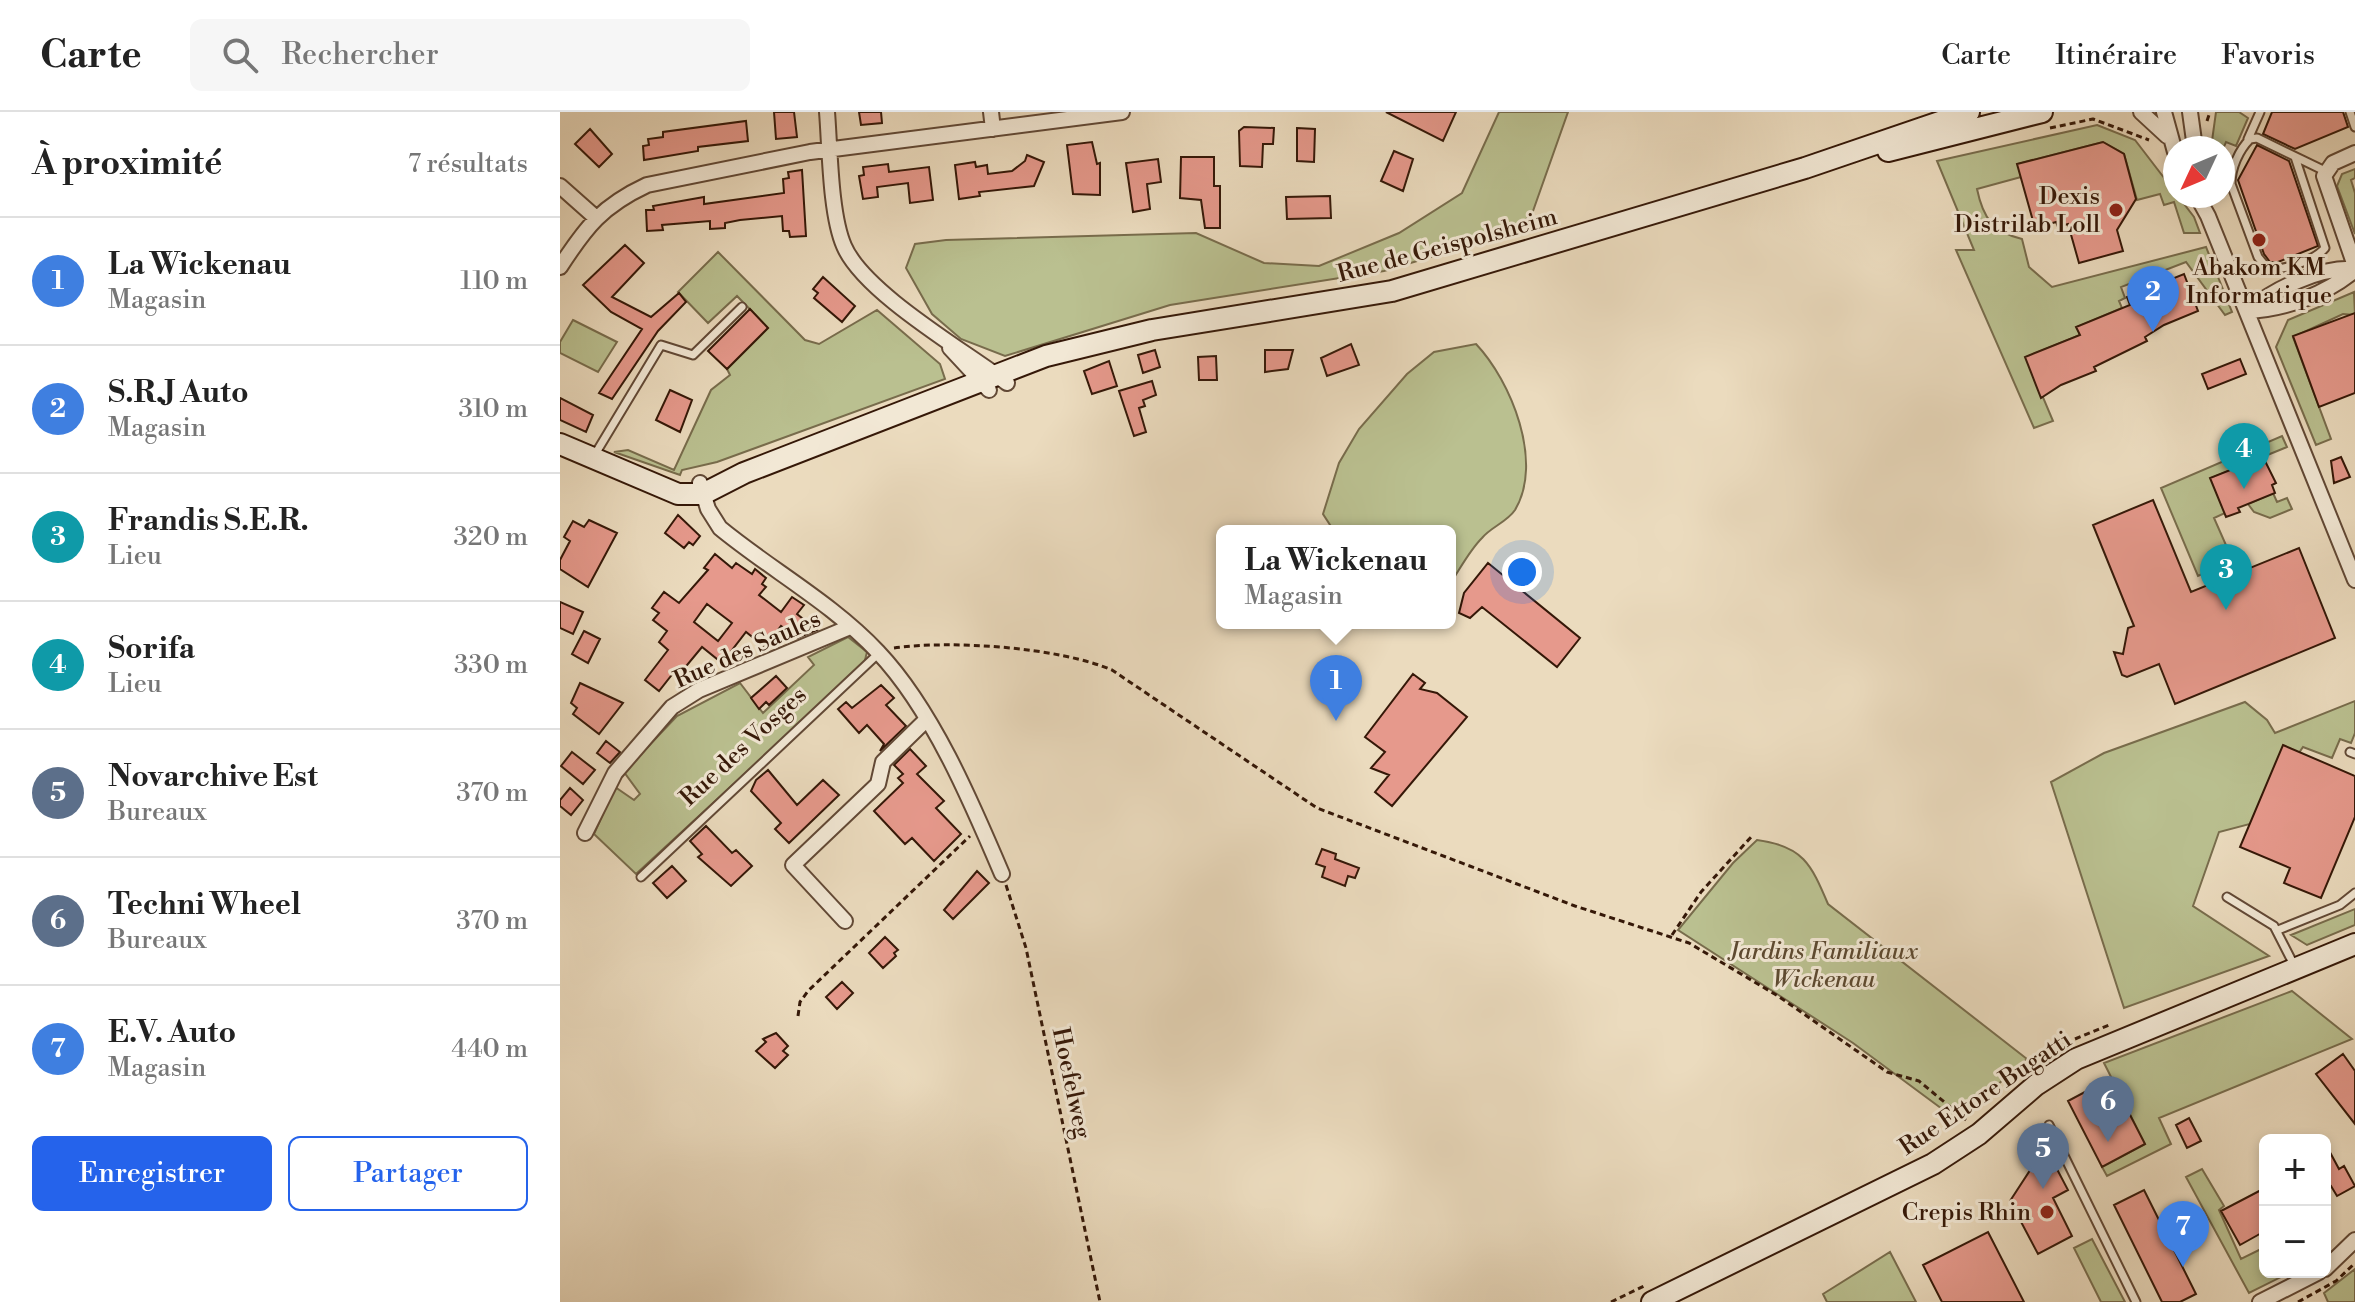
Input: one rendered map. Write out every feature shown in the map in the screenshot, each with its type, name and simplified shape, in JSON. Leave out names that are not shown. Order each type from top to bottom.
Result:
[{"type":"main road","name":"Rue de Geispolsheim","points":[[701,488],[853,432],[920,415],[993,381],[1096,345],[1152,330],[1392,291],[1805,168],[1969,112]]},
{"type":"main road","name":"Rue de Geispolsheim","points":[[1805,168],[2038,119]]},
{"type":"main road","points":[[560,444],[647,480],[701,488]]},
{"type":"main road","name":"Rue Ettore Bugatti","points":[[1652,1292],[1915,1174],[1973,1128],[2076,1059],[2355,944]]},
{"type":"street","points":[[827,112],[839,229],[846,252],[865,275],[993,381]]},
{"type":"street","points":[[991,112],[993,129]]},
{"type":"street","points":[[562,261],[595,217],[624,196],[647,185],[749,162],[830,149],[1122,112]]},
{"type":"street","points":[[2038,119],[2054,112]]},
{"type":"street","points":[[2141,112],[2167,136]]},
{"type":"street","points":[[2164,112],[2168,136]]},
{"type":"street","points":[[2247,311],[2295,302],[2330,287],[2355,268],[2326,188],[2325,171],[2333,163],[2355,153]]},
{"type":"street","points":[[560,186],[595,217]]},
{"type":"street","points":[[2204,208],[2355,580]]},
{"type":"street","points":[[2206,208],[2208,216]]},
{"type":"street","points":[[701,488],[720,528],[850,627],[879,653],[925,721],[981,826],[1002,874]]},
{"type":"street","name":"Rue des Saules","points":[[585,833],[615,773],[672,707],[699,690],[850,627]]},
{"type":"street","points":[[845,921],[793,865],[878,784],[883,762],[925,721]]},
{"type":"street","points":[[2331,1263],[2355,1240]]},
{"type":"street","points":[[2260,1302],[2307,1278]]},
{"type":"lane","points":[[2260,112],[2234,165],[2231,184],[2260,262],[2275,270],[2315,256],[2325,248],[2295,157]]},
{"type":"lane","points":[[2350,112],[2355,127]]},
{"type":"lane","points":[[2247,142],[2257,138],[2325,171]]},
{"type":"lane","points":[[2308,195],[2326,188]]},
{"type":"lane","points":[[2323,237],[2341,229]]},
{"type":"lane","points":[[593,458],[661,345],[693,355],[742,307]]},
{"type":"lane","name":"Rue des Vosges","points":[[641,877],[879,653]]},
{"type":"lane","points":[[2278,930],[2340,905],[2355,893]]},
{"type":"lane","points":[[2227,897],[2278,930],[2295,968]]},
{"type":"lane","points":[[2049,1125],[2136,1302]]},
{"type":"path","points":[[2191,118],[2205,125],[2210,112]]},
{"type":"path","points":[[2038,119],[2093,119],[2151,141],[2163,138]]},
{"type":"path","points":[[879,653],[909,646],[990,648],[1056,653],[1094,662],[1147,690],[1317,808],[1575,906],[1672,935],[1778,996],[1887,1072],[1919,1081],[1973,1128]]},
{"type":"path","points":[[798,1016],[800,1002],[808,991],[981,826]]},
{"type":"path","points":[[1672,935],[1701,892],[1752,836]]},
{"type":"path","name":"Hoefelweg","points":[[1002,874],[1026,948],[1100,1302]]},
{"type":"path","points":[[2029,1069],[2066,1043],[2110,1025]]},
{"type":"path","points":[[1973,1128],[1977,1112]]},
{"type":"path","points":[[1958,1127],[1973,1128]]},
{"type":"path","points":[[1611,1302],[1652,1292]]},
{"type":"green space","points":[[1499,112],[1568,112],[1533,211],[1517,231],[1384,271],[1170,305],[1005,356],[961,339],[932,314],[906,268],[915,244],[946,240],[1196,233],[1264,263],[1319,266],[1399,233],[1462,193]]},
{"type":"green space","points":[[2216,112],[2239,112],[2248,118],[2236,146],[2235,136],[2213,136]]},
{"type":"green space","points":[[2097,125],[2135,140],[2163,177],[2163,202],[2160,194],[2137,200],[2124,154],[2103,142],[2018,164],[2021,177],[1977,189],[1982,208],[1997,228],[2022,239],[2029,267],[2052,287],[2206,247],[2232,312],[2225,315],[2186,262],[2121,287],[2125,298],[2119,301],[2122,308],[2077,327],[2080,335],[2026,357],[2053,421],[2034,428],[1956,250],[1974,250],[1937,161]]},
{"type":"green space","points":[[2355,169],[2355,178],[2351,180],[2355,193],[2355,234],[2337,186],[2342,174]]},
{"type":"green space","points":[[2176,208],[2187,208],[2200,233],[2184,233]]},
{"type":"green space","points":[[718,252],[805,340],[819,344],[877,310],[940,364],[945,379],[717,462],[682,470],[680,475],[614,452],[628,450],[674,470],[711,390],[730,375],[727,369],[768,328],[737,296],[708,323],[678,292]]},
{"type":"green space","points":[[2354,292],[2355,315],[2343,314],[2293,337],[2331,439],[2316,445],[2276,347],[2288,320]]},
{"type":"green space","points":[[573,320],[617,342],[598,372],[560,353],[560,342]]},
{"type":"green space","points":[[1476,344],[1501,379],[1520,423],[1525,446],[1523,491],[1515,510],[1477,543],[1456,575],[1456,525],[1330,525],[1323,514],[1339,463],[1359,429],[1407,374],[1434,352]]},
{"type":"green space","points":[[2282,436],[2287,447],[2211,478],[2225,513],[2214,518],[2233,561],[2198,576],[2161,488]]},
{"type":"green space","points":[[2273,493],[2277,502],[2287,498],[2292,509],[2270,518],[2254,512],[2248,504]]},
{"type":"green space","points":[[848,637],[867,652],[864,664],[636,874],[594,834],[615,787],[634,800],[640,794],[624,772],[677,716],[740,683],[763,713],[814,665],[808,657]]},
{"type":"green space","points":[[2355,701],[2355,733],[2351,743],[2340,739],[2332,758],[2303,747],[2250,824],[2219,832],[2193,906],[2269,956],[2124,1008],[2051,782],[2104,753],[2245,702],[2267,720],[2275,733]]},
{"type":"green space","name":"Jardins Familiaux Wickenau","points":[[1757,840],[1795,852],[1810,868],[1828,904],[2027,1059],[1957,1120],[1853,1043],[1678,930],[1733,863]]},
{"type":"green space","points":[[2355,909],[2355,925],[2307,945],[2291,935]]},
{"type":"green space","points":[[2292,991],[2352,1039],[2159,1118],[2171,1144],[2107,1176],[2102,1167],[2145,1144],[2104,1063]]},
{"type":"green space","points":[[2202,1169],[2224,1206],[2219,1210],[2241,1259],[2259,1250],[2259,1278],[2279,1278],[2249,1293],[2186,1177]]},
{"type":"green space","points":[[2092,1239],[2125,1302],[2101,1302],[2074,1248]]},
{"type":"green space","points":[[1890,1252],[1916,1302],[1827,1302],[1823,1294]]},
{"type":"green space","points":[[2355,1269],[2355,1302],[2328,1302],[2324,1293]]},
{"type":"building","points":[[774,112],[794,112],[797,137],[776,139]]},
{"type":"building","points":[[859,112],[881,112],[882,123],[861,125]]},
{"type":"building","points":[[1386,112],[1456,112],[1443,141]]},
{"type":"building","points":[[2272,112],[2343,112],[2348,127],[2295,149],[2263,134]]},
{"type":"building","points":[[746,121],[748,141],[698,147],[698,151],[644,160],[643,146],[649,145],[648,139],[663,137],[663,132]]},
{"type":"building","points":[[1244,127],[1274,128],[1273,144],[1263,144],[1262,167],[1240,166],[1239,131]]},
{"type":"building","points":[[1297,128],[1315,129],[1314,162],[1297,161]]},
{"type":"building","points":[[590,129],[612,154],[599,167],[575,144]]},
{"type":"building","points":[[1092,142],[1097,164],[1100,163],[1100,195],[1073,194],[1067,145]]},
{"type":"building","points":[[2103,142],[2124,154],[2136,199],[2117,230],[2123,251],[2079,263],[2068,224],[2058,227],[2056,222],[2035,228],[2017,164]]},
{"type":"building","points":[[2257,145],[2289,161],[2318,246],[2278,262],[2270,262],[2264,254],[2238,180]]},
{"type":"building","points":[[1394,151],[1413,159],[1403,191],[1381,181]]},
{"type":"building","points":[[1027,155],[1044,162],[1034,186],[979,192],[980,196],[959,199],[955,165],[975,162],[976,167],[987,165],[988,174],[1012,171],[1025,161]]},
{"type":"building","points":[[1181,157],[1214,157],[1214,186],[1220,186],[1220,228],[1205,228],[1201,200],[1180,198]]},
{"type":"building","points":[[1158,159],[1161,182],[1147,184],[1150,209],[1133,212],[1126,163]]},
{"type":"building","points":[[888,164],[889,172],[929,167],[933,200],[910,203],[908,183],[877,187],[878,197],[863,199],[859,176],[864,175],[863,167]]},
{"type":"building","points":[[802,170],[806,236],[790,237],[789,231],[783,231],[782,216],[725,223],[725,228],[710,229],[710,221],[662,225],[663,230],[647,231],[646,210],[654,210],[653,206],[704,197],[704,204],[784,193],[783,179],[789,178],[788,172]]},
{"type":"building","points":[[1330,196],[1331,218],[1287,219],[1286,197]]},
{"type":"building","points":[[625,245],[644,263],[612,297],[651,317],[679,293],[686,302],[658,331],[612,399],[599,393],[642,329],[611,312],[583,285]]},
{"type":"building","points":[[2184,274],[2198,311],[2164,325],[2145,337],[2147,341],[2041,398],[2025,357],[2080,335],[2076,327],[2130,305],[2127,297]]},
{"type":"building","points":[[823,277],[855,306],[842,322],[814,298],[818,293],[813,289]]},
{"type":"building","points":[[750,309],[768,328],[727,369],[708,351]]},
{"type":"building","points":[[2355,313],[2355,393],[2319,407],[2293,336]]},
{"type":"building","points":[[1351,344],[1359,365],[1327,376],[1321,358]]},
{"type":"building","points":[[1155,350],[1160,367],[1143,373],[1138,355]]},
{"type":"building","points":[[1265,350],[1293,350],[1288,369],[1265,372]]},
{"type":"building","points":[[1216,356],[1217,380],[1199,380],[1198,357]]},
{"type":"building","points":[[2240,359],[2246,374],[2208,389],[2202,374]]},
{"type":"building","points":[[1109,361],[1117,386],[1092,394],[1084,371]]},
{"type":"building","points":[[1152,381],[1156,395],[1143,400],[1145,406],[1139,408],[1146,432],[1134,436],[1119,391]]},
{"type":"building","points":[[670,390],[692,400],[680,432],[656,420]]},
{"type":"building","points":[[560,398],[593,415],[586,432],[560,420]]},
{"type":"building","points":[[2263,457],[2276,483],[2272,485],[2275,493],[2238,508],[2240,512],[2226,517],[2210,478]]},
{"type":"building","points":[[2341,457],[2350,477],[2334,483],[2331,461]]},
{"type":"building","points":[[2153,500],[2191,592],[2299,548],[2335,638],[2175,704],[2159,664],[2127,677],[2122,675],[2114,652],[2123,654],[2128,628],[2134,626],[2093,525]]},
{"type":"building","points":[[678,515],[700,536],[693,545],[689,542],[684,548],[665,533]]},
{"type":"building","points":[[589,520],[617,533],[588,587],[560,569],[560,560],[570,541],[564,537],[573,521],[584,527]]},
{"type":"building","points":[[715,554],[732,568],[736,563],[752,574],[755,569],[766,578],[762,584],[766,587],[759,595],[781,612],[792,597],[804,605],[797,614],[817,630],[797,638],[781,626],[765,647],[746,632],[722,663],[702,647],[683,670],[678,667],[659,691],[645,680],[668,650],[659,642],[667,631],[653,620],[659,613],[652,608],[664,592],[679,603],[708,570],[704,568]],"holes":[[[707,604],[732,623],[718,641],[694,622]]]},
{"type":"building","points":[[1488,563],[1580,638],[1557,667],[1482,607],[1470,618],[1459,613],[1464,593]]},
{"type":"building","points":[[560,602],[583,612],[573,634],[560,628]]},
{"type":"building","points":[[584,631],[600,639],[588,663],[572,654]]},
{"type":"building","points":[[1413,674],[1425,683],[1420,689],[1437,693],[1467,717],[1392,806],[1375,792],[1389,775],[1371,768],[1385,752],[1365,737]]},
{"type":"building","points":[[776,676],[787,688],[769,705],[766,702],[759,709],[751,698]]},
{"type":"building","points":[[580,683],[623,703],[599,734],[573,714],[577,708],[571,703]]},
{"type":"building","points":[[881,685],[894,698],[886,705],[906,726],[880,751],[884,744],[867,725],[859,733],[838,709],[846,702],[852,708]]},
{"type":"building","points":[[606,741],[620,752],[610,763],[597,753]]},
{"type":"building","points":[[2283,745],[2355,776],[2355,817],[2321,898],[2284,883],[2290,868],[2240,847]]},
{"type":"building","points":[[910,749],[926,766],[917,774],[944,801],[936,808],[961,834],[934,861],[912,838],[905,844],[874,811],[903,783],[898,778],[903,774],[894,765]]},
{"type":"building","points":[[572,752],[595,770],[583,784],[561,766]]},
{"type":"building","points":[[768,770],[797,805],[823,780],[839,795],[789,843],[775,829],[781,823],[751,791],[756,780]]},
{"type":"building","points":[[570,788],[583,800],[571,815],[560,806],[560,800]]},
{"type":"building","points":[[706,826],[732,853],[736,850],[752,866],[731,886],[698,857],[702,854],[690,841]]},
{"type":"building","points":[[1322,849],[1336,854],[1335,859],[1359,868],[1355,878],[1348,876],[1345,886],[1322,877],[1325,867],[1316,864]]},
{"type":"building","points":[[672,866],[686,881],[667,898],[653,883]]},
{"type":"building","points":[[977,871],[989,883],[953,919],[944,910]]},
{"type":"building","points":[[885,937],[898,950],[883,968],[869,953]]},
{"type":"building","points":[[842,982],[853,993],[837,1009],[826,997]]},
{"type":"building","points":[[776,1033],[788,1046],[783,1051],[788,1055],[775,1068],[756,1051],[766,1042],[763,1039]]},
{"type":"building","points":[[2343,1054],[2355,1071],[2355,1124],[2316,1074]]},
{"type":"building","points":[[2111,1078],[2145,1144],[2102,1167],[2068,1101]]},
{"type":"building","points":[[2189,1118],[2201,1141],[2187,1148],[2176,1125]]},
{"type":"building","points":[[2049,1154],[2068,1190],[2053,1198],[2072,1236],[2038,1254],[2010,1201],[2036,1161]]},
{"type":"building","points":[[2331,1154],[2339,1169],[2344,1166],[2355,1186],[2337,1196],[2331,1186]]},
{"type":"building","points":[[2144,1190],[2196,1294],[2180,1302],[2162,1302],[2114,1205]]},
{"type":"building","points":[[2259,1191],[2259,1234],[2240,1245],[2221,1211]]},
{"type":"building","points":[[1988,1232],[2024,1302],[1942,1302],[1923,1265]]},
{"type":"place","name":"Dexis Distrilab Loll","points":[[2116,210]]},
{"type":"place","name":"Abakom KM Informatique","points":[[2259,240]]},
{"type":"place","name":"S.R.J Auto","points":[[2153,332]]},
{"type":"place","name":"Sorifa","points":[[2244,489]]},
{"type":"place","name":"Frandis S.E.R.","points":[[2226,610]]},
{"type":"place","name":"La Wickenau","points":[[1336,721]]},
{"type":"place","name":"Techni Wheel","points":[[2108,1142]]},
{"type":"place","name":"Novarchive Est","points":[[2043,1189]]},
{"type":"place","name":"Crepis Rhin","points":[[2047,1212]]},
{"type":"place","name":"E.V. Auto","points":[[2183,1267]]}]
